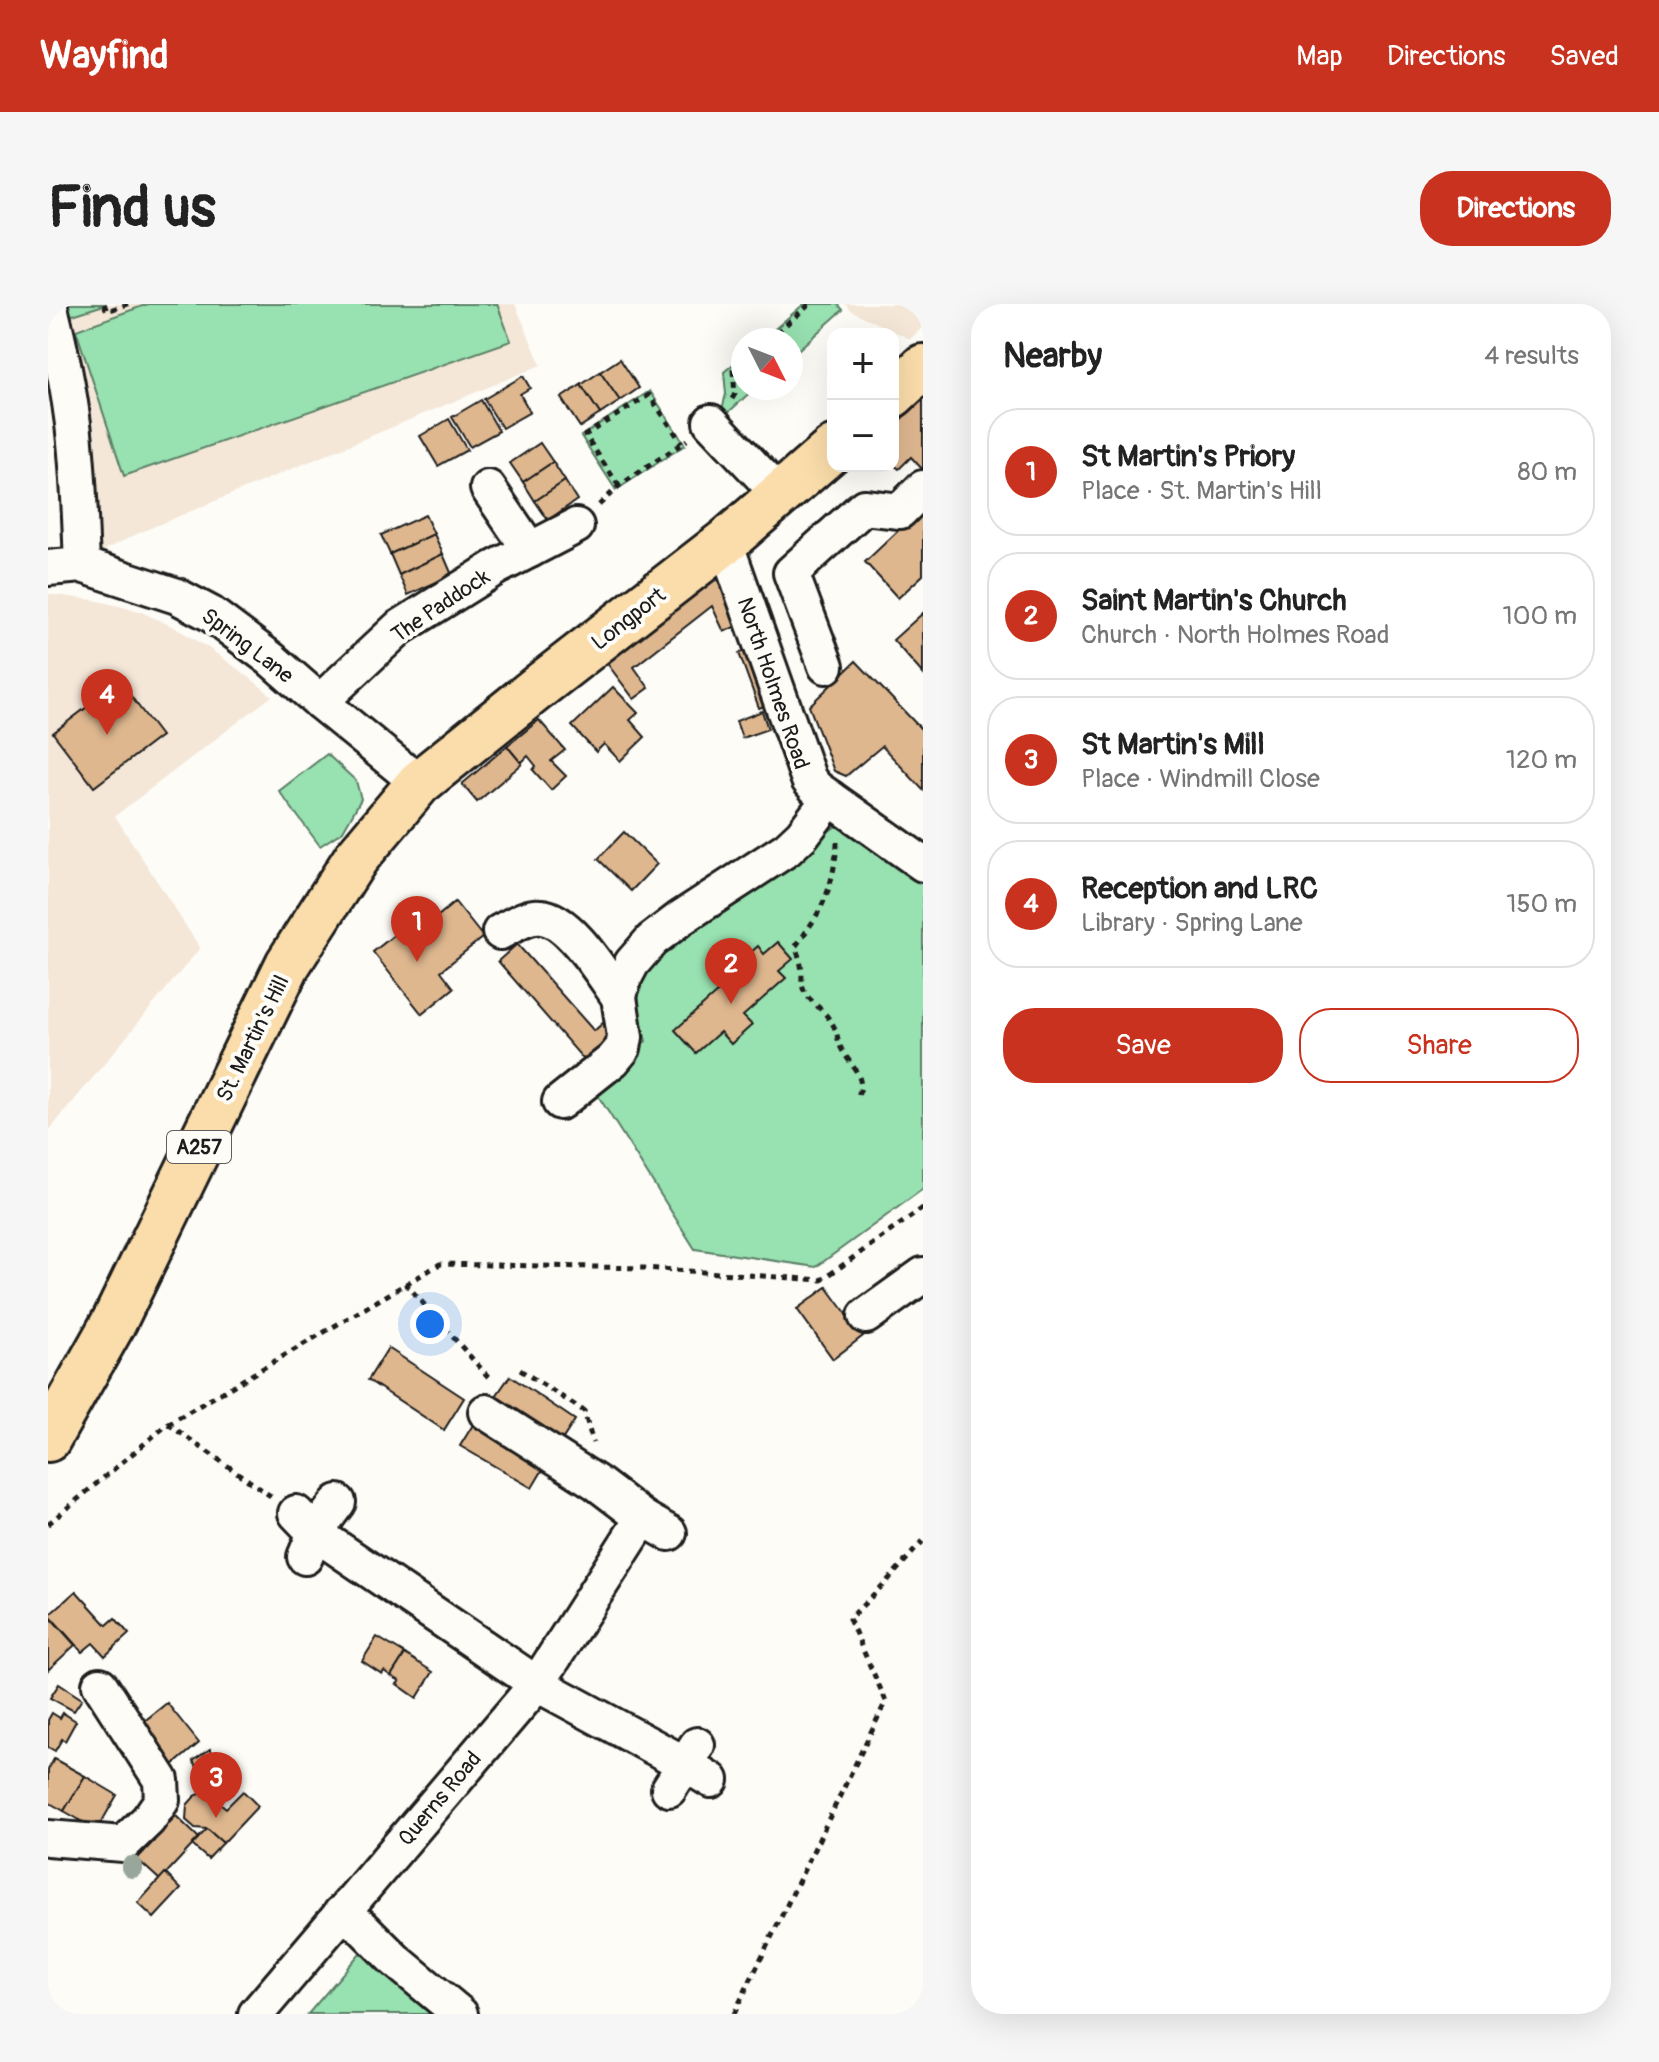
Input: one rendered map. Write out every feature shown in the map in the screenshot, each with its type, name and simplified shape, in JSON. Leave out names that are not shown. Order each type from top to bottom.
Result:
[{"type":"main road","points":[[899,389],[923,367]]},
{"type":"main road","name":"Longport","points":[[419,783],[725,542],[827,454]]},
{"type":"main road","name":"St. Martin's Hill","points":[[48,1439],[115,1320],[288,964],[356,858],[419,783]]},
{"type":"street","points":[[49,304],[73,423],[82,565]]},
{"type":"street","points":[[711,422],[781,496]]},
{"type":"street","points":[[488,488],[530,550]]},
{"type":"street","points":[[826,666],[791,573],[864,507],[900,511],[923,488]]},
{"type":"street","name":"The Paddock","points":[[320,702],[399,628],[495,568],[576,526]]},
{"type":"street","name":"North Holmes Road","points":[[725,542],[809,780],[923,864]]},
{"type":"street","name":"Spring Lane","points":[[48,568],[82,565],[177,596],[211,614],[271,659],[419,783]]},
{"type":"street","points":[[560,1102],[613,1060],[623,1048],[625,1037],[619,997],[623,980],[632,963],[652,940],[787,849],[802,835],[830,798]]},
{"type":"street","points":[[500,932],[521,921],[540,916],[557,923],[573,937],[619,997]]},
{"type":"street","points":[[866,1316],[923,1275]]},
{"type":"street","points":[[486,1412],[597,1483]]},
{"type":"street","name":"Querns Road","points":[[256,2014],[537,1684],[656,1526],[597,1483]]},
{"type":"street","points":[[338,1502],[306,1535],[537,1684],[691,1769]]},
{"type":"street","points":[[48,1838],[123,1844],[148,1820],[162,1800],[161,1780],[100,1685]]},
{"type":"street","points":[[341,1913],[361,1926],[394,1959],[460,2014]]},
{"type":"path","points":[[104,304],[107,311],[128,304]]},
{"type":"path","points":[[782,328],[810,304]]},
{"type":"path","points":[[619,486],[585,435],[649,395],[682,443]]},
{"type":"path","points":[[576,526],[619,486],[711,422]]},
{"type":"path","points":[[830,798],[837,849],[830,889],[818,916],[795,947],[800,958],[805,995],[829,1017],[838,1031],[841,1047],[854,1066],[862,1086],[856,1098]]},
{"type":"path","points":[[48,1524],[168,1424],[440,1264],[644,1268],[822,1280],[923,1208]]},
{"type":"path","points":[[405,1283],[495,1384],[486,1412]]},
{"type":"path","points":[[520,1370],[584,1411],[599,1465],[597,1483]]},
{"type":"path","points":[[168,1424],[306,1535]]},
{"type":"path","points":[[734,2014],[886,1701],[849,1619],[923,1541]]},
{"type":"shaded area","points":[[53,304],[515,304],[541,365],[141,532],[99,553],[95,471]]},
{"type":"shaded area","points":[[845,304],[923,304],[923,327],[910,339],[899,334],[899,328],[887,328],[852,311]]},
{"type":"shaded area","points":[[48,594],[94,600],[139,611],[174,627],[210,649],[272,696],[115,816],[200,948],[48,1132]]},
{"type":"green space","points":[[53,304],[107,304],[57,320]]},
{"type":"green space","points":[[148,304],[497,304],[511,341],[124,476],[76,330]]},
{"type":"green space","points":[[804,304],[838,304],[843,310],[803,345],[803,328],[776,328]]},
{"type":"green space","points":[[731,366],[731,400],[742,400],[719,421],[726,394],[724,372]]},
{"type":"green space","points":[[650,391],[685,445],[616,490],[581,436]]},
{"type":"green space","points":[[327,754],[356,781],[361,799],[343,831],[320,846],[279,791]]},
{"type":"green space","points":[[850,822],[923,883],[923,1189],[816,1267],[695,1249],[590,1083],[646,1041],[639,987],[649,963],[677,940],[789,867],[835,827]]},
{"type":"green space","points":[[366,1946],[438,2014],[308,2014]]},
{"type":"building","points":[[620,359],[639,388],[620,401],[600,372]]},
{"type":"building","points":[[600,372],[620,401],[600,414],[581,385]]},
{"type":"building","points":[[523,376],[530,388],[520,394],[530,412],[502,428],[484,399]]},
{"type":"building","points":[[581,385],[600,414],[580,427],[561,398]]},
{"type":"building","points":[[923,398],[923,470],[911,457],[899,469],[899,421]]},
{"type":"building","points":[[481,400],[499,431],[470,447],[452,417]]},
{"type":"building","points":[[449,419],[467,450],[438,466],[420,436]]},
{"type":"building","points":[[540,443],[553,462],[523,482],[510,463]]},
{"type":"building","points":[[553,462],[565,481],[535,501],[523,482]]},
{"type":"building","points":[[565,481],[577,500],[548,520],[535,501]]},
{"type":"building","points":[[923,507],[923,575],[898,598],[865,562]]},
{"type":"building","points":[[425,515],[434,534],[390,554],[381,535]]},
{"type":"building","points":[[434,534],[443,554],[399,575],[390,554]]},
{"type":"building","points":[[443,554],[452,575],[408,595],[399,575]]},
{"type":"building","points":[[728,567],[749,620],[724,632],[712,606],[634,667],[649,688],[634,699],[606,662]]},
{"type":"building","points":[[923,613],[923,674],[893,640]]},
{"type":"building","points":[[760,646],[780,700],[759,708],[739,653]]},
{"type":"building","points":[[856,661],[923,731],[923,790],[882,746],[846,776],[834,771],[809,706]]},
{"type":"building","points":[[120,682],[161,736],[94,787],[53,733]]},
{"type":"building","points":[[613,687],[638,713],[630,720],[645,737],[620,761],[604,744],[596,752],[572,726]]},
{"type":"building","points":[[762,711],[768,729],[742,738],[736,721]]},
{"type":"building","points":[[539,720],[565,750],[551,761],[566,776],[551,790],[533,770],[536,766],[528,756],[521,763],[507,746]]},
{"type":"building","points":[[507,746],[522,764],[477,802],[462,784]]},
{"type":"building","points":[[624,832],[657,864],[631,891],[598,859]]},
{"type":"building","points":[[455,902],[483,937],[441,971],[454,988],[422,1014],[373,952],[430,906],[438,916]]},
{"type":"building","points":[[778,942],[793,959],[779,971],[786,978],[743,1016],[752,1025],[731,1044],[720,1032],[696,1053],[675,1030],[718,992],[713,986],[758,946],[764,954]]},
{"type":"building","points":[[517,944],[594,1031],[604,1022],[623,1043],[591,1068],[498,961]]},
{"type":"building","points":[[827,1287],[863,1336],[833,1359],[797,1309]]},
{"type":"building","points":[[388,1348],[464,1398],[444,1430],[368,1380]]},
{"type":"building","points":[[510,1376],[575,1420],[562,1440],[496,1396]]},
{"type":"building","points":[[474,1423],[545,1466],[532,1488],[460,1446]]},
{"type":"building","points":[[76,1591],[107,1625],[115,1618],[129,1634],[105,1656],[93,1643],[82,1652],[49,1615]]},
{"type":"building","points":[[51,1618],[75,1645],[48,1670],[48,1620]]},
{"type":"building","points":[[377,1637],[405,1654],[391,1676],[362,1661]]},
{"type":"building","points":[[405,1654],[433,1672],[417,1698],[391,1676]]},
{"type":"building","points":[[59,1684],[82,1699],[74,1711],[50,1698]]},
{"type":"building","points":[[167,1703],[199,1743],[173,1765],[142,1723]]},
{"type":"building","points":[[52,1713],[60,1718],[63,1713],[76,1721],[65,1741],[62,1739],[55,1751],[48,1747],[48,1720]]},
{"type":"building","points":[[210,1749],[218,1762],[202,1774],[193,1761]]},
{"type":"building","points":[[54,1759],[85,1776],[64,1811],[48,1802],[48,1770]]},
{"type":"building","points":[[85,1776],[117,1795],[97,1830],[64,1811]]},
{"type":"building","points":[[243,1791],[258,1806],[223,1843],[207,1829],[195,1828],[186,1820],[187,1805],[195,1796],[202,1793],[213,1797],[226,1808]]},
{"type":"building","points":[[162,1814],[170,1822],[176,1816],[199,1838],[160,1880],[137,1859],[154,1841],[151,1838]]},
{"type":"building","points":[[207,1829],[223,1843],[208,1859],[192,1845]]},
{"type":"building","points":[[165,1873],[181,1889],[154,1918],[138,1903]]},
{"type":"place","name":"Reception and LRC","points":[[107,735]]},
{"type":"place","name":"St Martin's Priory","points":[[417,962]]},
{"type":"place","name":"Saint Martin's Church","points":[[731,1004]]},
{"type":"place","name":"St Martin's Mill","points":[[216,1818]]}]
